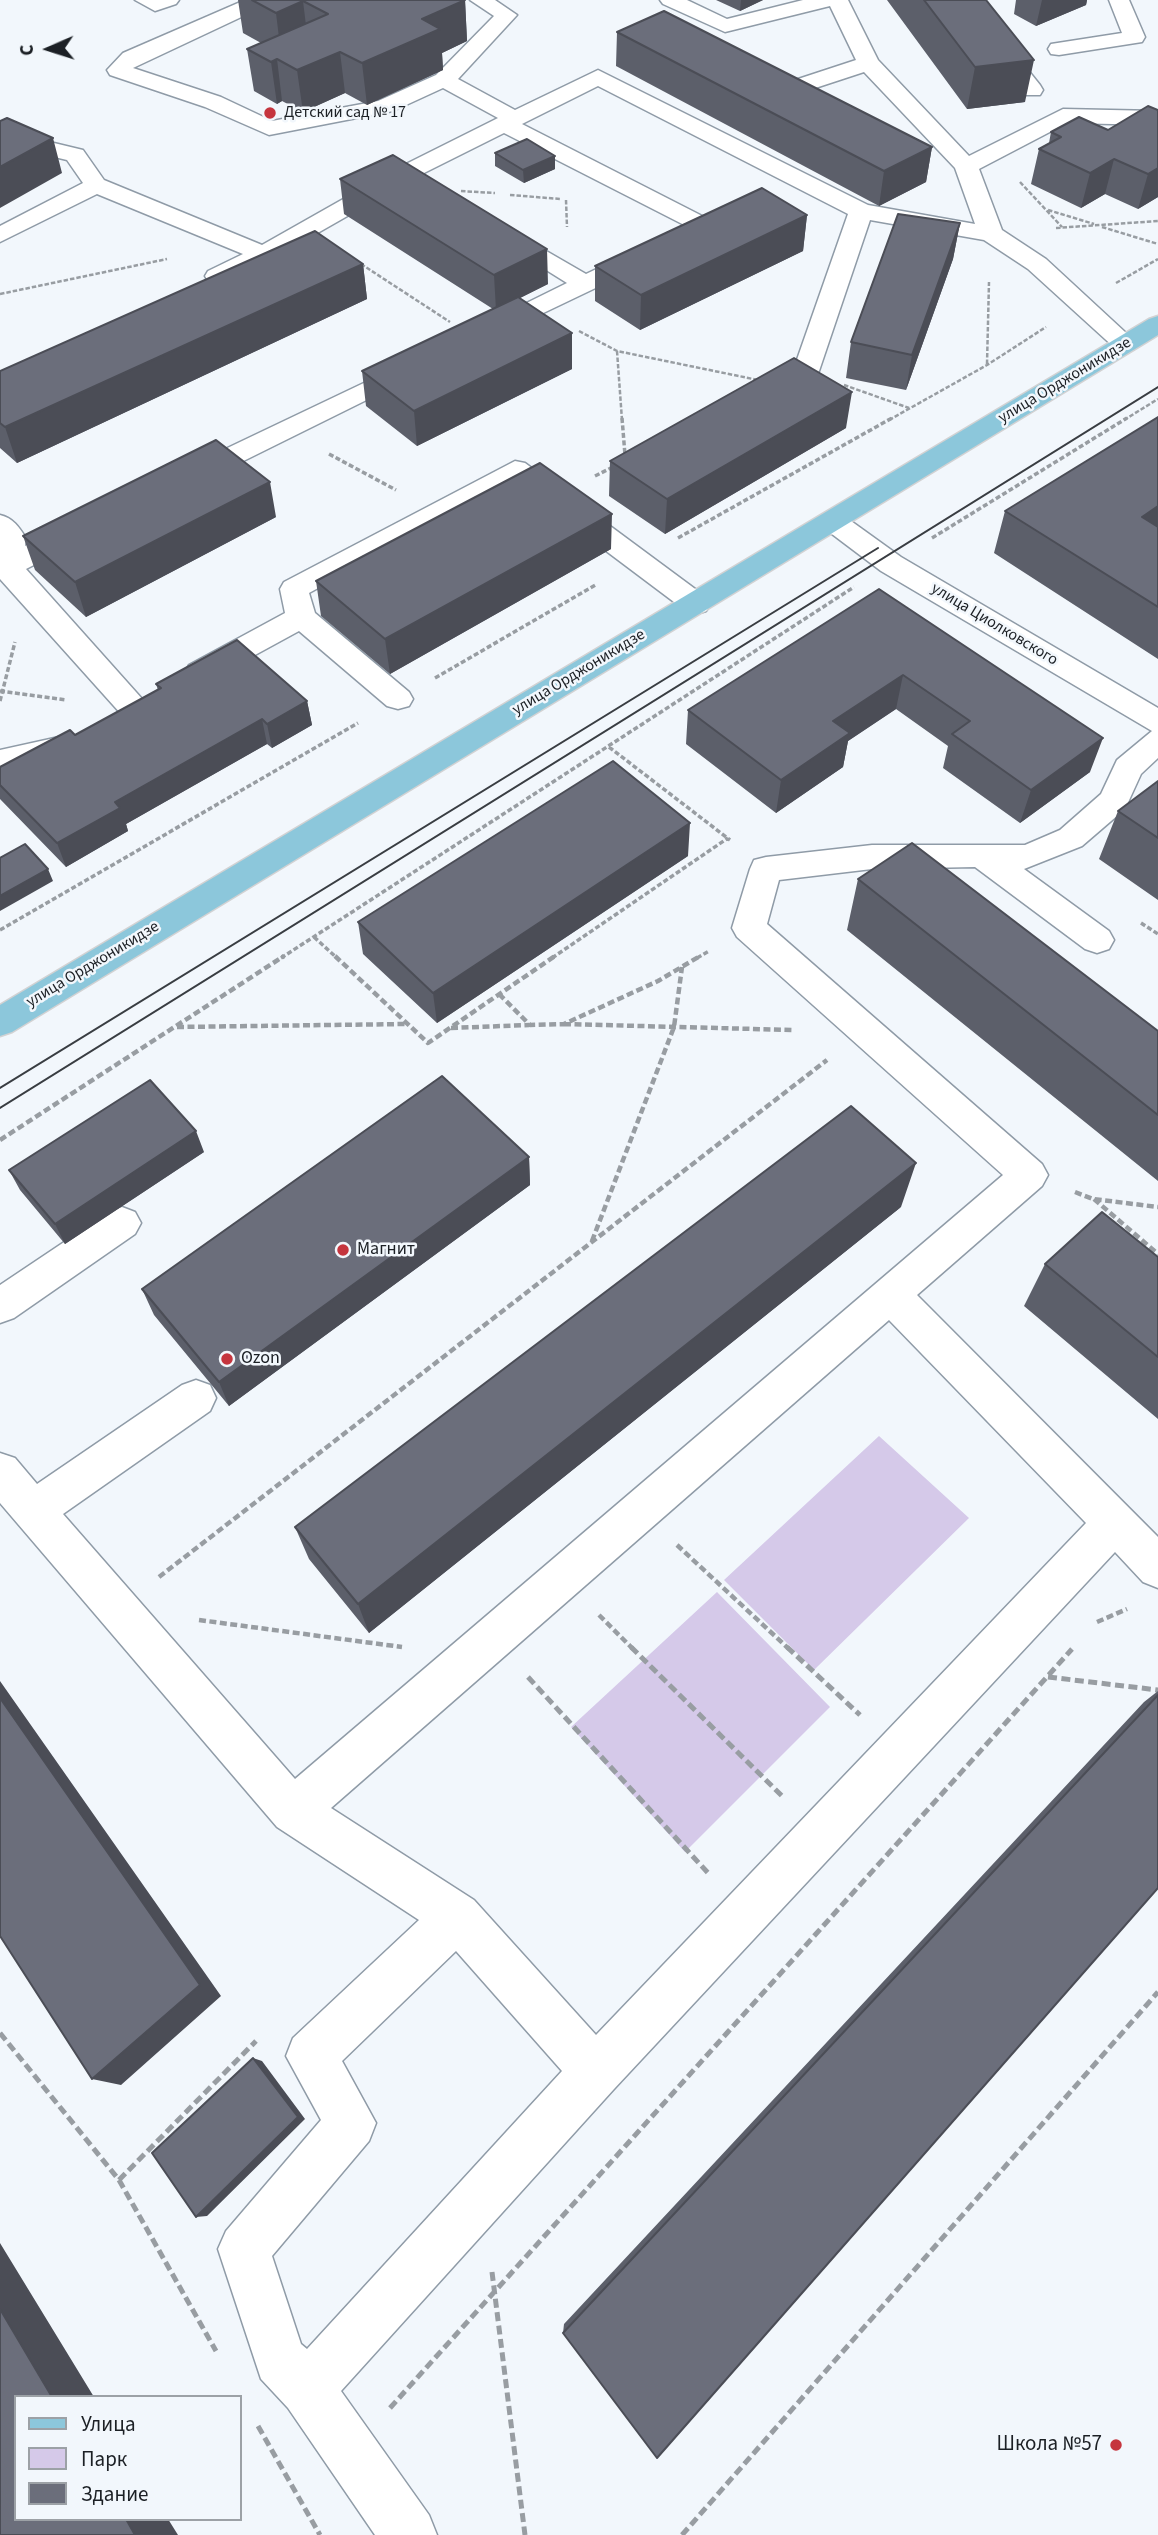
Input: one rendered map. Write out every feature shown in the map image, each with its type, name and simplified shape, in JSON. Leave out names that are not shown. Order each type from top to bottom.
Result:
[{"type":"main road","name":"улица Орджоникидзе","points":[[0,1022],[834,522],[1158,324]]},
{"type":"street","points":[[145,0],[155,5],[169,0]]},
{"type":"street","points":[[262,0],[131,58],[118,70],[213,102],[270,128],[327,120],[385,106],[444,80],[507,15],[480,0]]},
{"type":"street","points":[[670,0],[725,26],[828,0]]},
{"type":"street","points":[[838,0],[868,63],[966,166],[991,234]]},
{"type":"street","points":[[961,0],[1032,90]]},
{"type":"street","points":[[1059,49],[1134,37],[1119,0]]},
{"type":"street","points":[[800,86],[868,63]]},
{"type":"street","points":[[200,284],[263,254],[406,173],[598,77],[786,186],[861,211],[991,234],[1037,264],[1079,306],[1125,344]]},
{"type":"street","points":[[444,80],[566,155],[716,220],[675,240],[576,279],[535,308],[468,341]]},
{"type":"street","points":[[966,166],[1063,116],[1158,118]]},
{"type":"street","points":[[0,136],[75,155],[96,185],[263,254]]},
{"type":"street","points":[[406,173],[429,188]]},
{"type":"street","points":[[0,235],[96,185]]},
{"type":"street","points":[[806,371],[861,211]]},
{"type":"street","points":[[487,223],[576,279]]},
{"type":"street","points":[[164,489],[427,361]]},
{"type":"street","points":[[398,699],[300,617],[294,589],[514,469],[696,604]]},
{"type":"street","points":[[4,568],[104,519]]},
{"type":"street","name":"улица Циолковского","points":[[834,522],[891,564],[1158,722]]},
{"type":"street","points":[[0,524],[12,538],[4,568]]},
{"type":"street","points":[[4,568],[134,708]]},
{"type":"street","points":[[0,761],[62,750],[300,617]]},
{"type":"street","points":[[293,1811],[1029,1175],[749,928],[766,869],[872,858],[982,855],[1028,858],[1071,838],[1114,801],[1128,768],[1158,740]]},
{"type":"street","points":[[982,855],[1097,940]]},
{"type":"street","points":[[0,1306],[122,1223]]},
{"type":"street","points":[[890,1294],[1158,1567]]},
{"type":"street","points":[[33,1511],[196,1398]]},
{"type":"street","points":[[0,1472],[293,1811],[457,1917],[596,2071]]},
{"type":"street","points":[[307,2389],[596,2071],[1114,1523]]},
{"type":"street","points":[[409,2535],[307,2389],[280,2360],[244,2249],[351,2123],[311,2056],[457,1917]]},
{"type":"path","points":[[992,152],[1071,237]]},
{"type":"path","points":[[566,155],[566,200],[576,279]]},
{"type":"path","points":[[429,188],[566,200]]},
{"type":"path","points":[[1046,209],[1158,244]]},
{"type":"path","points":[[987,365],[991,234],[1158,221]]},
{"type":"path","points":[[307,229],[468,341]]},
{"type":"path","points":[[0,294],[179,258]]},
{"type":"path","points":[[0,930],[638,561],[987,365],[1158,259]]},
{"type":"path","points":[[535,308],[617,351],[780,384],[806,371],[909,408]]},
{"type":"path","points":[[617,351],[625,461]]},
{"type":"path","points":[[0,1140],[853,588],[1158,399]]},
{"type":"path","points":[[286,430],[436,512]]},
{"type":"path","points":[[552,498],[613,467]]},
{"type":"path","points":[[853,588],[864,596]]},
{"type":"path","points":[[609,747],[766,869]]},
{"type":"path","points":[[314,937],[428,1043],[728,838]]},
{"type":"path","points":[[564,1024],[682,967],[749,928]]},
{"type":"path","points":[[592,1242],[674,1027],[682,967]]},
{"type":"path","points":[[499,994],[530,1025]]},
{"type":"path","points":[[175,1027],[407,1024]]},
{"type":"path","points":[[450,1028],[564,1024],[864,1031]]},
{"type":"path","points":[[118,1609],[864,1031]]},
{"type":"path","points":[[1158,1207],[1093,1199],[1158,1254]]},
{"type":"path","points":[[640,1511],[898,1751],[941,1795]]},
{"type":"path","points":[[562,1578],[865,1878]]},
{"type":"path","points":[[1090,1629],[1099,1620],[1139,1604]]},
{"type":"path","points":[[118,1609],[482,1648],[745,1914],[788,1964]]},
{"type":"path","points":[[394,2421],[387,2410],[1082,1639]]},
{"type":"path","points":[[977,1668],[1158,1690]]},
{"type":"path","points":[[682,2535],[1158,1992]]},
{"type":"path","points":[[0,2033],[119,2180],[272,2025],[311,2056]]},
{"type":"path","points":[[485,2193],[494,2291],[525,2535]]},
{"type":"green space","points":[[879,1436],[969,1518],[814,1670],[724,1580]]},
{"type":"green space","points":[[717,1592],[830,1707],[685,1852],[571,1727]]},
{"type":"building","points":[[252,0],[465,0],[422,19],[440,29],[362,63],[340,52],[297,70],[277,59],[271,62],[247,49],[328,14],[303,1],[276,13]]},
{"type":"building","points":[[924,0],[986,0],[1034,60],[975,67]]},
{"type":"building","points":[[664,11],[932,147],[884,171],[617,32]]},
{"type":"building","points":[[1148,106],[1158,110],[1158,168],[1148,174],[1114,159],[1090,173],[1039,149],[1061,137],[1051,132],[1079,117],[1108,130]]},
{"type":"building","points":[[7,118],[53,138],[0,167],[0,121]]},
{"type":"building","points":[[527,139],[555,156],[523,170],[495,153]]},
{"type":"building","points":[[393,155],[547,249],[494,275],[340,179]]},
{"type":"building","points":[[762,188],[807,215],[641,295],[595,266]]},
{"type":"building","points":[[898,214],[960,223],[912,355],[851,342]]},
{"type":"building","points":[[315,231],[363,264],[5,427],[0,423],[0,371]]},
{"type":"building","points":[[518,297],[572,333],[414,411],[362,371]]},
{"type":"building","points":[[794,358],[852,392],[667,499],[610,461]]},
{"type":"building","points":[[1158,417],[1158,506],[1142,517],[1158,527],[1158,607],[1005,511]]},
{"type":"building","points":[[216,440],[270,482],[75,582],[23,536]]},
{"type":"building","points":[[540,463],[612,514],[385,639],[316,581]]},
{"type":"building","points":[[879,589],[1103,738],[1031,790],[952,734],[970,721],[903,675],[833,721],[850,733],[781,780],[688,710]]},
{"type":"building","points":[[237,640],[307,701],[267,724],[262,719],[115,802],[120,808],[57,843],[0,785],[0,767],[70,730],[75,735],[161,688],[156,684]]},
{"type":"building","points":[[613,761],[690,823],[433,993],[358,922]]},
{"type":"building","points":[[1158,781],[1158,838],[1118,811]]},
{"type":"building","points":[[912,843],[1158,1031],[1158,1115],[858,879]]},
{"type":"building","points":[[25,844],[48,869],[0,896],[0,858]]},
{"type":"building","name":"Магнит","points":[[442,1076],[529,1157],[219,1382],[142,1289]]},
{"type":"building","points":[[150,1080],[196,1131],[55,1224],[9,1170]]},
{"type":"building","points":[[851,1106],[916,1163],[358,1604],[295,1527]]},
{"type":"building","points":[[1102,1212],[1158,1257],[1158,1357],[1045,1264]]},
{"type":"building","points":[[1158,1695],[1158,1888],[657,2458],[563,2333]]},
{"type":"building","points":[[0,1698],[200,1985],[92,2079],[0,1936]]},
{"type":"building","points":[[253,2058],[298,2117],[196,2217],[152,2153]]},
{"type":"building","points":[[0,2309],[51,2395],[14,2395],[14,2521],[127,2521],[135,2535],[0,2535]]},
{"type":"tram line","points":[[0,1108],[1158,387]]},
{"type":"tram line","points":[[0,1088],[878,548]]},
{"type":"place","name":"Детский сад № 17","points":[[270,113]]},
{"type":"place","name":"Магнит","points":[[343,1250]]},
{"type":"place","name":"Ozon","points":[[227,1359]]},
{"type":"place","name":"Школа №57","points":[[1116,2445]]}]
